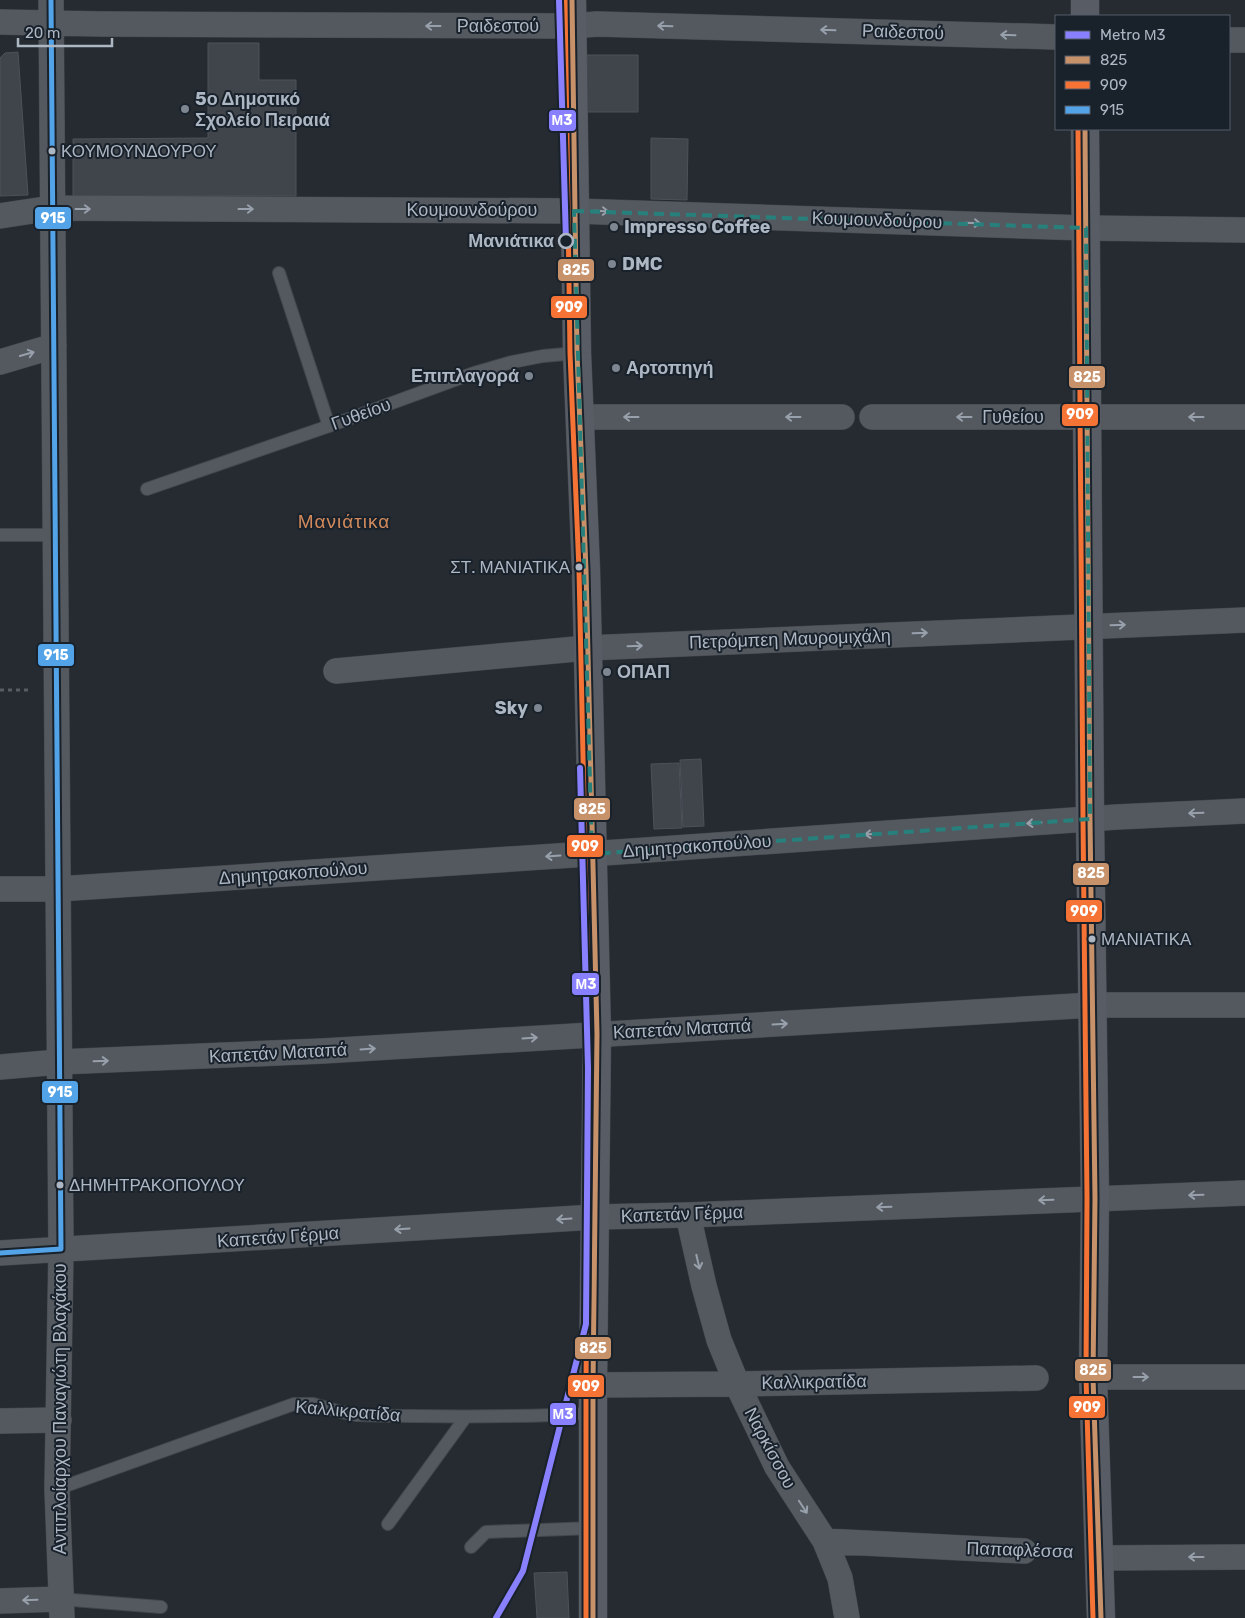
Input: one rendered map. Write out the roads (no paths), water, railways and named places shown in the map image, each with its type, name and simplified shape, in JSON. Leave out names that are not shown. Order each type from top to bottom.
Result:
[{"type":"street","points":[[1084,0],[1085,15]]},
{"type":"street","name":"Ραιδεστού","points":[[0,22],[51,11],[102,24],[572,13],[598,24],[1055,37]]},
{"type":"street","name":"Αντιπλοίαρχου Παναγιώτη Βλαχάκου","points":[[51,11],[61,1249],[57,1489],[61,1609]]},
{"type":"street","points":[[572,13],[577,354],[586,570],[597,1034],[593,1385],[593,1618]]},
{"type":"street","points":[[1230,40],[1245,40]]},
{"type":"street","points":[[1085,130],[1095,1198],[1093,1377],[1100,1618]]},
{"type":"street","name":"Κουμουνδούρου","points":[[0,216],[52,208],[574,211],[1086,228],[1245,230]]},
{"type":"street","points":[[0,362],[54,346]]},
{"type":"street","points":[[579,417],[842,417]]},
{"type":"street","name":"Γυθείου","points":[[872,417],[1245,417]]},
{"type":"street","name":"Πετρόμπεη Μαυρομιχάλη","points":[[336,671],[587,648],[1245,620]]},
{"type":"street","name":"Δημητρακοπούλου","points":[[0,889],[58,889],[1090,819],[1245,811]]},
{"type":"street","name":"Καπετάν Ματαπά","points":[[0,1066],[323,1051],[1093,1006],[1245,1005]]},
{"type":"street","name":"Καπετάν Γέρμα","points":[[0,1253],[595,1217],[1245,1193]]},
{"type":"street","name":"Ναρκίσσου","points":[[688,1215],[704,1286],[719,1340],[737,1384],[777,1466],[825,1541],[840,1578],[847,1618]]},
{"type":"street","points":[[1093,1377],[1245,1377]]},
{"type":"street","name":"Καλλικρατίδα","points":[[593,1385],[1036,1378]]},
{"type":"street","points":[[0,1421],[59,1420]]},
{"type":"street","name":"Παπαφλέσσα","points":[[825,1541],[1024,1551]]},
{"type":"street","name":"Παπαφλέσσα","points":[[1099,1558],[1245,1557]]},
{"type":"street","points":[[0,1601],[61,1609]]},
{"type":"lane","points":[[279,273],[329,426]]},
{"type":"lane","name":"Γυθείου","points":[[147,489],[474,373],[512,362],[543,356],[577,354]]},
{"type":"lane","points":[[0,535],[55,535]]},
{"type":"lane","name":"Καλλικρατίδα","points":[[57,1489],[294,1404],[313,1404],[357,1415],[465,1418],[593,1413]]},
{"type":"lane","points":[[388,1524],[465,1418]]},
{"type":"lane","points":[[471,1547],[486,1532],[593,1528]]},
{"type":"lane","points":[[61,1609],[161,1607]]},
{"type":"metro line","name":"Μ3","points":[[559,0],[566,241]]},
{"type":"metro line","name":"Μ3","points":[[496,1618],[523,1571],[586,1324],[588,1068],[580,768]]},
{"type":"place","name":"5ο Δημοτικό Σχολείο Πειραιά","points":[[185,109]]},
{"type":"place","name":"ΚΟΥΜΟΥΝΔΟΥΡΟΥ","points":[[52,151]]},
{"type":"place","name":"Impresso Coffee","points":[[614,227]]},
{"type":"place","name":"Μανιάτικα","points":[[566,241]]},
{"type":"place","name":"DMC","points":[[612,264]]},
{"type":"place","name":"Αρτοπηγή","points":[[616,368]]},
{"type":"place","name":"Επιπλαγορά","points":[[529,376]]},
{"type":"place","name":"ΣΤ. ΜΑΝΙΑΤΙΚΑ","points":[[579,567]]},
{"type":"place","name":"ΟΠΑΠ","points":[[607,672]]},
{"type":"place","name":"Sky","points":[[538,708]]},
{"type":"place","name":"ΜΑΝΙΑΤΙΚΑ","points":[[1092,939]]},
{"type":"place","name":"ΔΗΜΗΤΡΑΚΟΠΟΥΛΟΥ","points":[[60,1185]]},
{"type":"district","name":"Μανιάτικα","points":[[344,521]]}]
